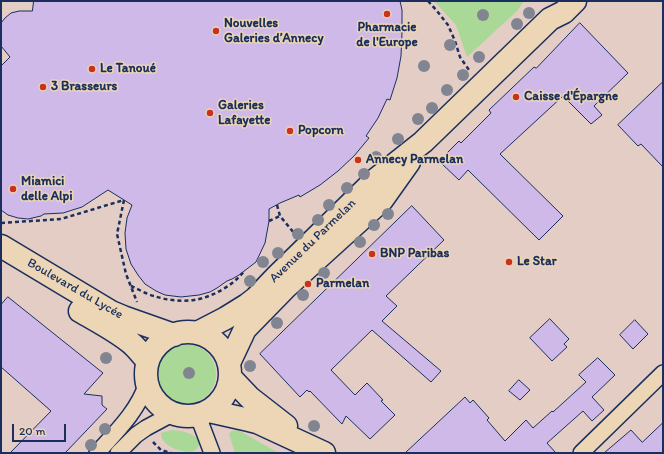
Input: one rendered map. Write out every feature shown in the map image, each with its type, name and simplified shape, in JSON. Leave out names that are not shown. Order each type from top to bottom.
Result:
[{"type":"main road","name":"Avenue du Parmelan","points":[[197,333],[226,318],[256,298],[375,180],[423,142],[480,87],[560,5]]},
{"type":"main road","name":"Avenue du Parmelan","points":[[230,370],[245,330],[286,286],[382,200],[423,142]]},
{"type":"main road","name":"Boulevard du Lycée","points":[[1,246],[111,312],[174,334]]},
{"type":"main road","name":"Boulevard du Lycée","points":[[1,264],[116,332],[135,347],[148,361]]},
{"type":"main road","points":[[204,414],[215,408],[224,397],[230,385],[230,370],[226,354],[217,344],[205,336],[197,333],[185,332],[174,334],[158,344],[152,351],[146,370],[149,391],[162,408],[172,414],[185,417],[204,414],[257,422],[319,451]]},
{"type":"main road","points":[[230,370],[256,402],[319,451]]},
{"type":"street","points":[[581,453],[663,373]]},
{"type":"street","points":[[97,453],[128,419],[144,392],[147,383]]},
{"type":"street","points":[[118,453],[136,435],[172,414]]},
{"type":"street","points":[[204,414],[212,453]]},
{"type":"path","points":[[428,1],[448,25],[460,57],[480,87]]},
{"type":"path","points":[[1,223],[61,219],[124,200],[117,234],[126,274],[140,308],[134,321]]},
{"type":"path","points":[[277,205],[280,216],[288,227]]},
{"type":"path","points":[[269,221],[280,216]]},
{"type":"path","points":[[131,285],[154,296],[178,300],[194,300],[223,290],[233,283],[245,270]]},
{"type":"green space","points":[[434,1],[524,1],[517,11],[467,57],[456,25]]},
{"type":"green space","points":[[186,344],[203,349],[211,357],[216,374],[211,391],[203,399],[186,404],[169,399],[161,391],[156,374],[161,357],[169,349]]},
{"type":"green space","points":[[172,430],[185,432],[192,435],[200,443],[194,451],[189,452],[173,448],[164,442],[161,433]]},
{"type":"green space","points":[[238,430],[277,452],[235,453],[229,434],[232,431]]},
{"type":"building","name":"Galeries Lafayette","points":[[34,1],[400,1],[402,10],[401,56],[397,78],[390,100],[387,99],[378,118],[366,136],[369,138],[354,156],[320,185],[300,197],[299,195],[269,209],[269,221],[265,243],[256,262],[239,275],[210,292],[181,297],[165,295],[145,284],[131,264],[126,249],[125,233],[127,218],[132,205],[108,190],[82,207],[63,213],[44,214],[28,219],[8,215],[1,210],[1,66],[10,57],[1,46],[1,23],[11,13],[19,11],[32,11]]},
{"type":"building","points":[[580,23],[628,73],[594,106],[602,115],[591,124],[563,96],[500,154],[563,216],[539,240],[468,170],[459,180],[441,163],[448,156],[446,154],[459,141],[461,143],[491,113],[489,110],[534,67],[536,68]]},
{"type":"building","points":[[663,82],[663,167],[641,144],[638,146],[618,125]]},
{"type":"building","points":[[412,206],[444,240],[386,296],[397,306],[382,321],[441,371],[431,382],[372,330],[331,370],[355,395],[367,383],[383,400],[381,401],[395,415],[370,439],[346,416],[342,424],[310,391],[309,392],[307,390],[300,397],[260,354]]},
{"type":"building","points":[[8,297],[103,373],[84,394],[102,396],[102,405],[107,409],[65,453],[10,453],[51,411],[1,367],[1,305]]},
{"type":"building","points":[[550,319],[569,339],[564,344],[567,347],[552,361],[530,338]]},
{"type":"building","points":[[635,320],[648,334],[633,349],[620,335]]},
{"type":"building","points":[[598,358],[615,375],[592,397],[604,410],[592,421],[583,411],[547,443],[556,453],[405,453],[465,397],[470,403],[473,400],[489,418],[487,420],[505,441],[526,420],[533,428],[586,382],[579,375]]},
{"type":"building","points":[[519,380],[530,390],[520,400],[509,391]]},
{"type":"building","points":[[663,423],[663,453],[604,453],[631,430],[642,442]]},
{"type":"place","name":"Pharmacie de l'Europe","points":[[387,14]]},
{"type":"place","name":"Nouvelles Galeries d’Annecy","points":[[216,31]]},
{"type":"place","name":"Le Tanoué","points":[[92,69]]},
{"type":"place","name":"3 Brasseurs","points":[[43,87]]},
{"type":"place","name":"Caisse d'Épargne","points":[[516,97]]},
{"type":"place","name":"Galeries Lafayette","points":[[210,113]]},
{"type":"place","name":"Popcorn","points":[[290,131]]},
{"type":"place","name":"Annecy Parmelan","points":[[358,160]]},
{"type":"place","name":"Miamici delle Alpi","points":[[13,189]]},
{"type":"place","name":"BNP Paribas","points":[[372,254]]},
{"type":"place","name":"Le Star","points":[[509,262]]},
{"type":"place","name":"Parmelan","points":[[308,284]]}]
